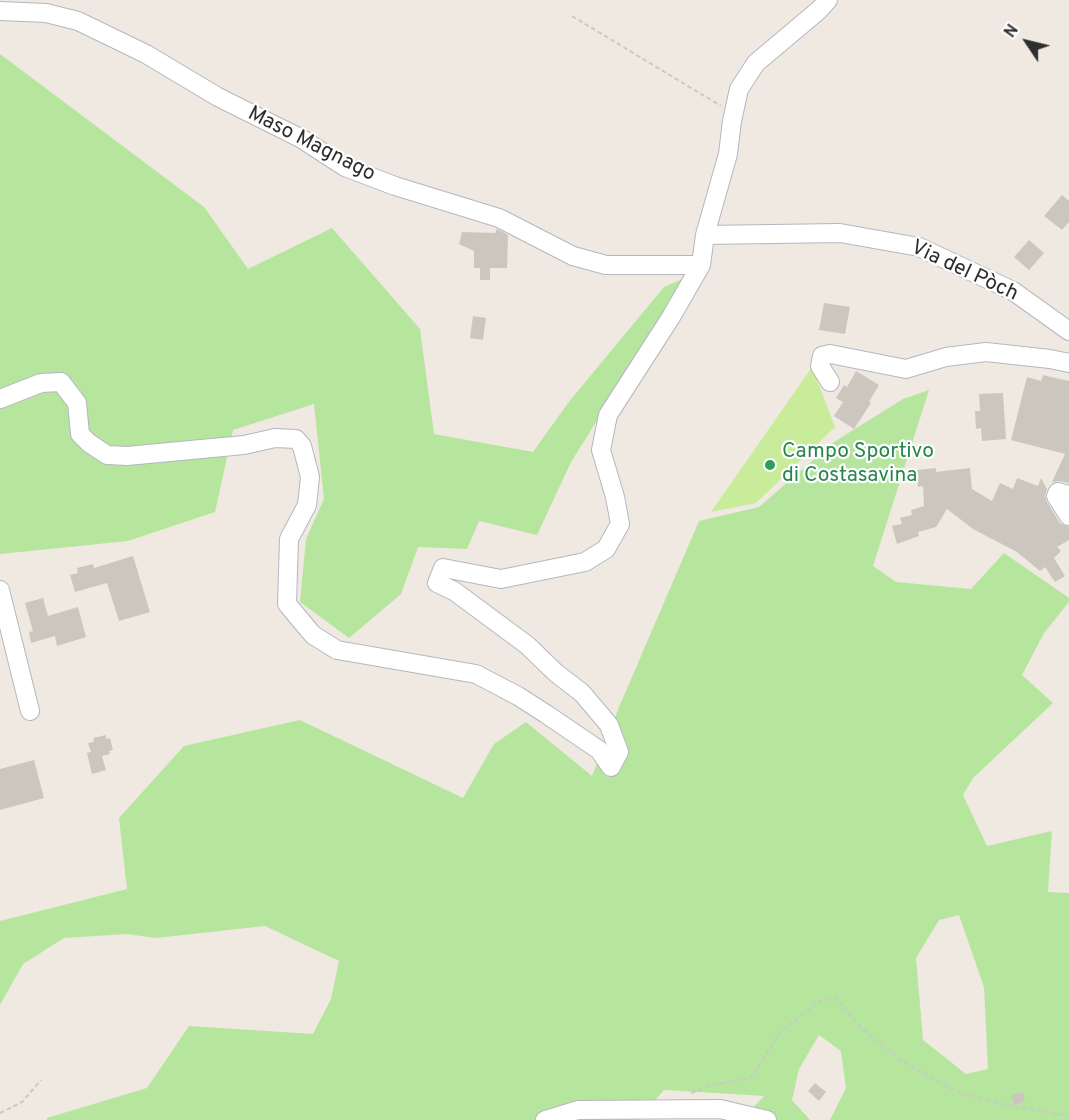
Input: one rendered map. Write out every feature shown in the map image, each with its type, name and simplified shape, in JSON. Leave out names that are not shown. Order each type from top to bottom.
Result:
[{"type":"street","points":[[0,399],[41,383],[62,382],[77,403],[80,434],[107,455],[127,456],[244,445],[275,438],[296,440],[302,446],[310,477],[307,505],[289,539],[287,604],[313,635],[337,650],[476,674],[546,714],[598,750],[611,766],[619,752],[609,725],[582,693],[556,673],[527,645],[454,591],[437,583],[443,568],[501,579],[585,562],[606,549],[620,524],[615,497],[601,450],[608,415],[671,317],[701,265],[705,235],[728,154],[740,89],[756,63],[828,0]]},
{"type":"street","name":"Maso Magnago","points":[[0,11],[46,13],[78,21],[146,54],[218,98],[302,139],[345,167],[395,186],[499,218],[573,256],[606,265],[701,265]]},
{"type":"street","name":"Via del Pòch","points":[[705,235],[840,233],[919,247],[1013,291],[1069,331]]},
{"type":"street","points":[[830,382],[820,366],[822,356],[830,354],[906,369],[946,357],[986,352],[1069,363]]},
{"type":"street","points":[[1069,495],[1058,492],[1056,496],[1069,516]]},
{"type":"street","points":[[0,590],[30,711]]},
{"type":"street","points":[[545,1120],[578,1110],[709,1109],[720,1109],[767,1120]]},
{"type":"path","points":[[572,16],[734,114]]},
{"type":"path","points":[[687,1095],[714,1085],[752,1077],[780,1032],[820,1001],[836,998],[860,1027],[902,1061],[953,1090],[1002,1104],[1069,1116]]},
{"type":"path","points":[[0,1113],[22,1102],[41,1080]]},
{"type":"green space","points":[[0,54],[204,207],[248,269],[332,228],[420,329],[434,434],[533,452],[568,403],[664,287],[687,277],[571,462],[537,535],[479,521],[467,549],[418,547],[401,594],[349,638],[300,602],[306,539],[324,499],[314,404],[233,430],[215,512],[128,541],[0,554]]},
{"type":"green space","name":"Campo Sportivo di Costasavina","points":[[812,367],[835,427],[756,503],[711,512]]},
{"type":"green space","points":[[929,390],[873,566],[896,582],[971,589],[1004,553],[1069,598],[1069,602],[1044,633],[1022,675],[1053,703],[973,778],[963,795],[987,846],[1052,831],[1048,892],[1069,893],[1069,1120],[830,1120],[846,1088],[841,1051],[819,1035],[799,1069],[792,1100],[810,1120],[742,1120],[764,1096],[664,1090],[638,1120],[47,1120],[47,1118],[147,1088],[189,1026],[313,1034],[331,999],[339,961],[265,926],[156,938],[127,934],[64,938],[23,964],[0,1005],[0,921],[127,889],[119,818],[184,746],[300,720],[463,798],[494,744],[526,722],[592,776],[699,521],[759,507],[834,442],[903,399]],"holes":[[[959,915],[984,987],[988,1069],[966,1074],[923,1040],[916,958],[939,920]]]},
{"type":"building","points":[[1062,195],[1069,201],[1069,222],[1062,230],[1044,216]]},
{"type":"building","points":[[497,229],[508,235],[507,268],[490,268],[490,280],[480,280],[480,268],[474,268],[474,251],[459,244],[462,232],[495,233]]},
{"type":"building","points":[[1029,240],[1044,253],[1029,270],[1014,257]]},
{"type":"building","points":[[824,303],[850,307],[845,334],[819,330]]},
{"type":"building","points":[[473,316],[486,318],[483,340],[470,338]]},
{"type":"building","points":[[856,371],[879,385],[869,402],[871,403],[854,429],[834,416],[843,402],[836,398],[844,385],[847,387]]},
{"type":"building","points":[[1043,375],[1069,381],[1069,483],[1052,482],[1065,454],[1011,440],[1027,377],[1041,381]]},
{"type":"building","points":[[1003,393],[1006,439],[982,441],[981,428],[976,429],[975,411],[980,411],[979,394]]},
{"type":"building","points":[[936,468],[936,472],[970,468],[972,489],[992,501],[1000,483],[1013,489],[1017,478],[1038,486],[1041,478],[1047,489],[1045,496],[1047,502],[1060,523],[1069,527],[1069,540],[1057,547],[1061,551],[1054,558],[1065,576],[1055,582],[1045,567],[1040,571],[1017,552],[973,529],[947,509],[936,527],[918,532],[919,536],[897,544],[892,526],[902,524],[900,518],[912,515],[911,510],[924,506],[923,486],[918,487],[917,470]]},
{"type":"building","points":[[133,556],[150,612],[119,621],[107,583],[75,592],[70,575],[78,573],[77,568],[93,564],[94,568]]},
{"type":"building","points":[[43,598],[48,616],[78,607],[86,637],[57,646],[55,636],[31,643],[29,632],[33,631],[25,603]]},
{"type":"building","points":[[106,735],[106,739],[110,738],[113,750],[109,751],[110,754],[102,756],[106,770],[92,774],[87,753],[91,752],[88,743],[94,742],[93,738]]},
{"type":"building","points":[[34,760],[44,798],[0,810],[0,769]]},
{"type":"building","points":[[815,1083],[826,1092],[819,1101],[808,1091]]},
{"type":"building","points":[[1023,1092],[1025,1102],[1014,1105],[1011,1095]]},
{"type":"place","name":"Campo Sportivo di Costasavina","points":[[770,465]]}]
